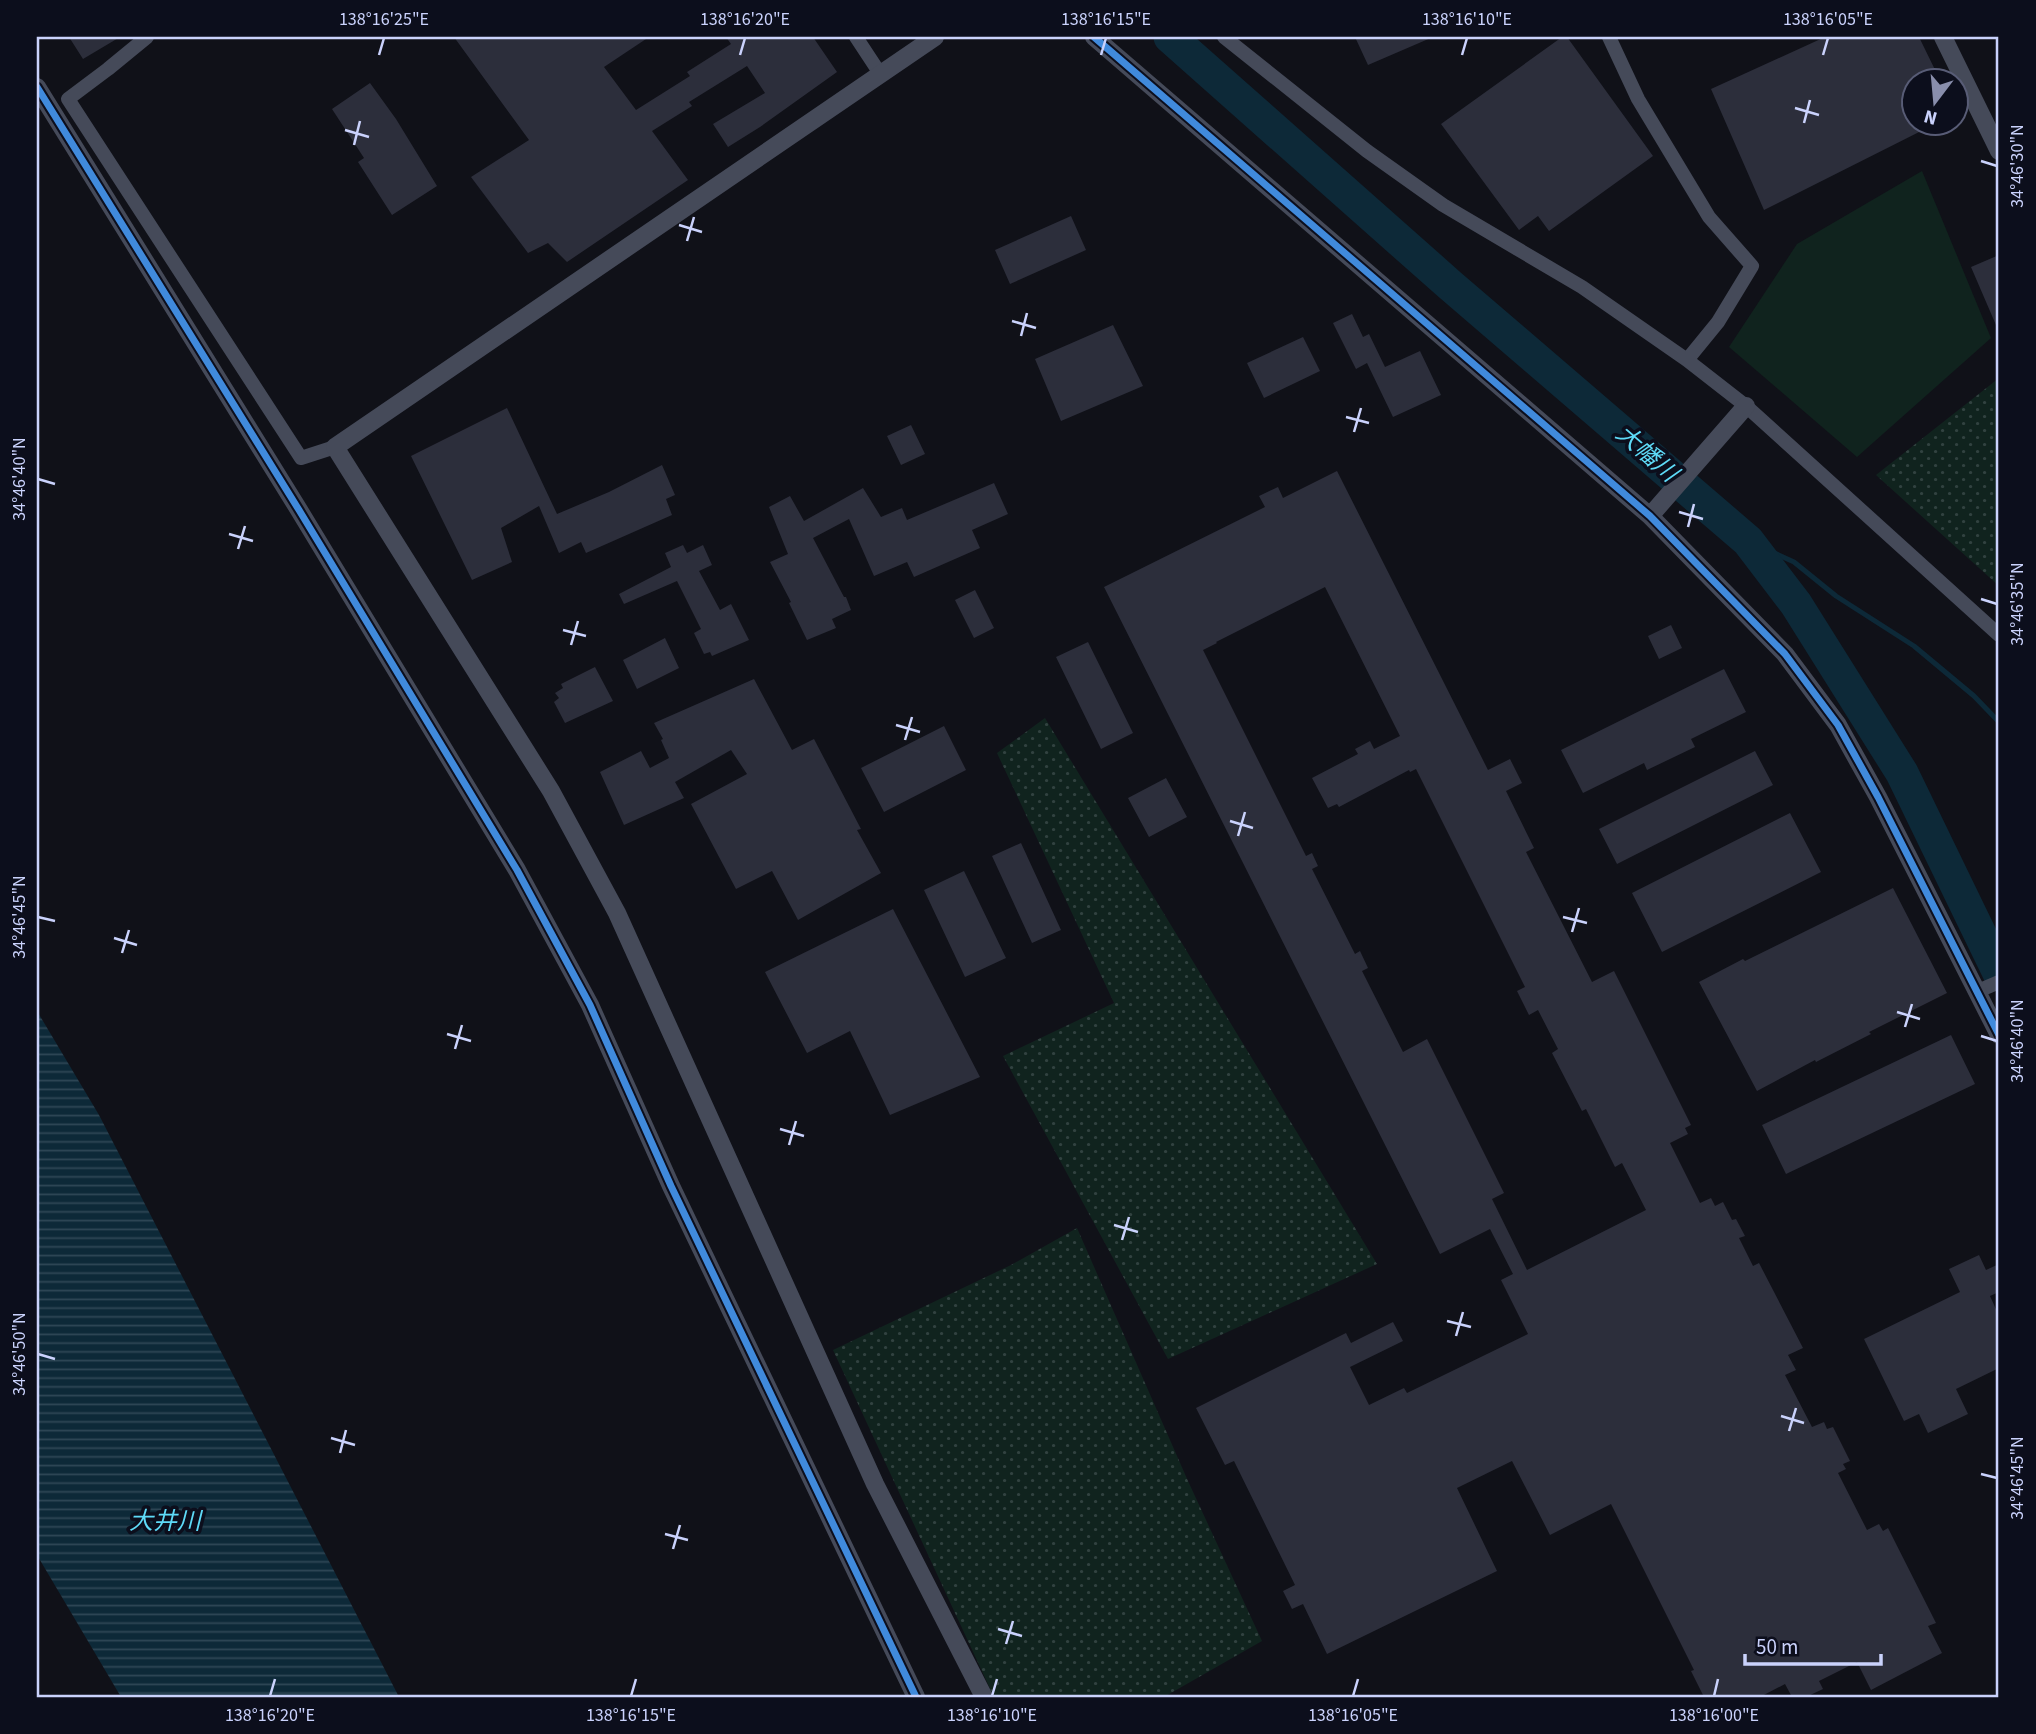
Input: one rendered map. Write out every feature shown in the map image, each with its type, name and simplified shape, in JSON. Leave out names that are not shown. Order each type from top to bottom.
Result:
[{"type":"street","points":[[147,37],[68,99],[301,458],[335,447],[935,37]]},
{"type":"street","points":[[856,37],[881,75]]},
{"type":"street","points":[[1094,37],[1650,516],[1785,653],[1838,725],[1878,797],[1999,1035]]},
{"type":"street","points":[[1224,37],[1367,151],[1443,205],[1582,287],[1687,360],[1746,406],[1999,635]]},
{"type":"street","points":[[1609,37],[1638,99],[1709,217],[1752,267],[1718,322],[1687,360]]},
{"type":"street","points":[[1942,37],[1999,151]]},
{"type":"street","points":[[37,86],[314,533],[530,895],[590,1005],[671,1186],[916,1697]]},
{"type":"street","points":[[1650,516],[1746,406]]},
{"type":"street","points":[[335,447],[551,791],[590,859],[623,925],[875,1484],[984,1697]]},
{"type":"street","points":[[1978,991],[1999,982]]},
{"type":"green space","points":[[1922,171],[1991,338],[1857,457],[1729,347],[1797,244]]},
{"type":"green space","points":[[1999,378],[1999,586],[1876,475]]},
{"type":"green space","points":[[1045,718],[1377,1264],[1168,1359],[1003,1056],[1114,1003],[997,753]]},
{"type":"green space","points":[[1077,1228],[1188,1481],[1262,1641],[1164,1697],[994,1697],[833,1350],[1011,1265]]},
{"type":"water","name":"大井川","points":[[37,1011],[99,1115],[399,1697],[121,1697],[37,1555]]},
{"type":"building","points":[[69,37],[120,37],[83,59]]},
{"type":"building","points":[[454,37],[649,37],[604,67],[636,110],[690,76],[687,72],[731,44],[726,37],[813,37],[837,72],[728,147],[713,124],[765,93],[747,66],[689,102],[692,106],[652,131],[688,180],[567,262],[548,243],[528,253],[471,177],[529,140]]},
{"type":"building","points":[[1355,37],[1433,37],[1368,65]]},
{"type":"building","points":[[1562,37],[1567,37],[1653,156],[1549,231],[1538,216],[1519,230],[1441,124]]},
{"type":"building","points":[[1825,37],[1919,37],[1933,66],[1899,66],[1899,136],[1911,136],[1764,210],[1711,89]]},
{"type":"building","points":[[370,83],[396,119],[437,186],[392,215],[358,162],[364,158],[332,109]]},
{"type":"building","points":[[1071,216],[1086,250],[1010,284],[995,250]]},
{"type":"building","points":[[1999,255],[1999,332],[1971,267]]},
{"type":"building","points":[[1352,314],[1363,337],[1369,334],[1385,367],[1420,351],[1441,395],[1393,417],[1367,363],[1356,369],[1333,323]]},
{"type":"building","points":[[1113,325],[1143,386],[1061,421],[1035,359]]},
{"type":"building","points":[[1303,337],[1320,371],[1264,398],[1247,363]]},
{"type":"building","points":[[507,408],[557,514],[662,465],[675,495],[666,499],[672,515],[586,553],[581,542],[559,553],[539,506],[501,528],[512,562],[472,580],[411,456]]},
{"type":"building","points":[[911,425],[925,454],[901,465],[887,436]]},
{"type":"building","points":[[1337,471],[1488,770],[1510,759],[1522,783],[1506,791],[1534,848],[1526,852],[1592,982],[1614,971],[1691,1125],[1685,1128],[1688,1134],[1670,1143],[1700,1203],[1711,1198],[1715,1206],[1723,1202],[1732,1220],[1736,1219],[1745,1236],[1739,1238],[1753,1266],[1759,1263],[1803,1348],[1788,1355],[1796,1370],[1785,1375],[1812,1427],[1824,1422],[1827,1429],[1833,1427],[1850,1461],[1843,1464],[1846,1469],[1838,1473],[1867,1530],[1879,1524],[1883,1531],[1888,1528],[1936,1623],[1928,1626],[1942,1653],[1871,1690],[1857,1662],[1819,1681],[1823,1689],[1806,1697],[1792,1697],[1785,1684],[1760,1697],[1704,1697],[1691,1671],[1694,1670],[1611,1504],[1550,1535],[1512,1461],[1457,1488],[1497,1571],[1327,1654],[1303,1604],[1292,1609],[1283,1591],[1295,1585],[1234,1461],[1225,1465],[1196,1408],[1346,1333],[1351,1343],[1393,1322],[1403,1341],[1350,1367],[1369,1405],[1404,1388],[1407,1393],[1528,1334],[1501,1280],[1513,1274],[1490,1229],[1440,1254],[1104,587],[1265,507],[1259,496],[1278,487],[1283,498]],"holes":[[[1325,587],[1400,736],[1374,749],[1370,741],[1355,749],[1358,754],[1312,778],[1328,808],[1337,804],[1339,807],[1409,770],[1410,772],[1416,769],[1525,987],[1517,991],[1529,1015],[1538,1010],[1558,1049],[1552,1053],[1582,1111],[1586,1109],[1615,1167],[1622,1163],[1646,1210],[1527,1270],[1492,1199],[1504,1193],[1427,1039],[1403,1052],[1362,971],[1368,968],[1360,951],[1355,954],[1312,869],[1318,866],[1312,853],[1306,856],[1203,650]]]},
{"type":"building","points":[[994,483],[1008,514],[972,530],[980,548],[914,577],[907,562],[874,576],[849,519],[813,538],[851,610],[832,619],[836,628],[807,640],[770,562],[788,554],[769,507],[790,496],[804,521],[863,488],[881,517],[902,508],[907,520]]},
{"type":"building","points":[[683,545],[687,553],[703,545],[712,565],[699,571],[720,610],[731,604],[749,640],[712,656],[710,652],[704,654],[694,633],[701,629],[677,581],[624,604],[619,594],[671,567],[665,553]]},
{"type":"building","points":[[975,590],[994,628],[974,638],[955,600]]},
{"type":"building","points":[[1671,625],[1682,648],[1659,659],[1648,636]]},
{"type":"building","points":[[665,638],[679,668],[637,689],[623,660]]},
{"type":"building","points":[[1088,642],[1133,733],[1101,749],[1056,657]]},
{"type":"building","points":[[595,667],[613,701],[565,723],[554,702],[559,698],[555,693],[563,688],[561,684]]},
{"type":"building","points":[[1724,669],[1746,712],[1691,739],[1695,747],[1647,770],[1644,763],[1583,793],[1561,750]]},
{"type":"building","points":[[754,679],[792,750],[814,739],[861,829],[857,830],[881,873],[798,920],[772,871],[736,889],[691,804],[747,774],[731,750],[675,782],[684,798],[624,825],[600,772],[641,751],[650,768],[669,758],[654,723]]},
{"type":"building","points":[[944,726],[966,770],[884,812],[861,768]]},
{"type":"building","points":[[1755,751],[1773,785],[1617,864],[1599,829]]},
{"type":"building","points":[[1166,778],[1187,817],[1149,837],[1128,798]]},
{"type":"building","points":[[1790,813],[1821,872],[1662,952],[1632,893]]},
{"type":"building","points":[[1021,843],[1061,930],[1032,943],[992,856]]},
{"type":"building","points":[[964,871],[1006,958],[965,977],[924,890]]},
{"type":"building","points":[[1893,888],[1947,993],[1757,1091],[1699,982]]},
{"type":"building","points":[[893,909],[980,1077],[890,1115],[850,1031],[807,1053],[765,972]]},
{"type":"building","points":[[1951,1035],[1975,1084],[1786,1174],[1762,1125]]},
{"type":"building","points":[[1979,1255],[1986,1270],[1999,1264],[1999,1292],[1990,1296],[1999,1316],[1999,1368],[1956,1389],[1968,1414],[1928,1433],[1919,1414],[1904,1421],[1864,1339],[1960,1292],[1949,1269]]},
{"type":"waterway","name":"大幡川","points":[[1170,37],[1450,285],[1748,541],[1796,604],[1902,773],[1999,973]]},
{"type":"waterway","points":[[1748,541],[1794,562],[1836,596],[1914,646],[1974,696],[1999,722]]},
{"type":"cycle path","points":[[1094,37],[1650,516],[1785,654],[1838,725],[1878,797],[1999,1035]]},
{"type":"cycle path","points":[[37,87],[299,510],[517,870],[590,1005],[671,1186],[916,1697]]}]
